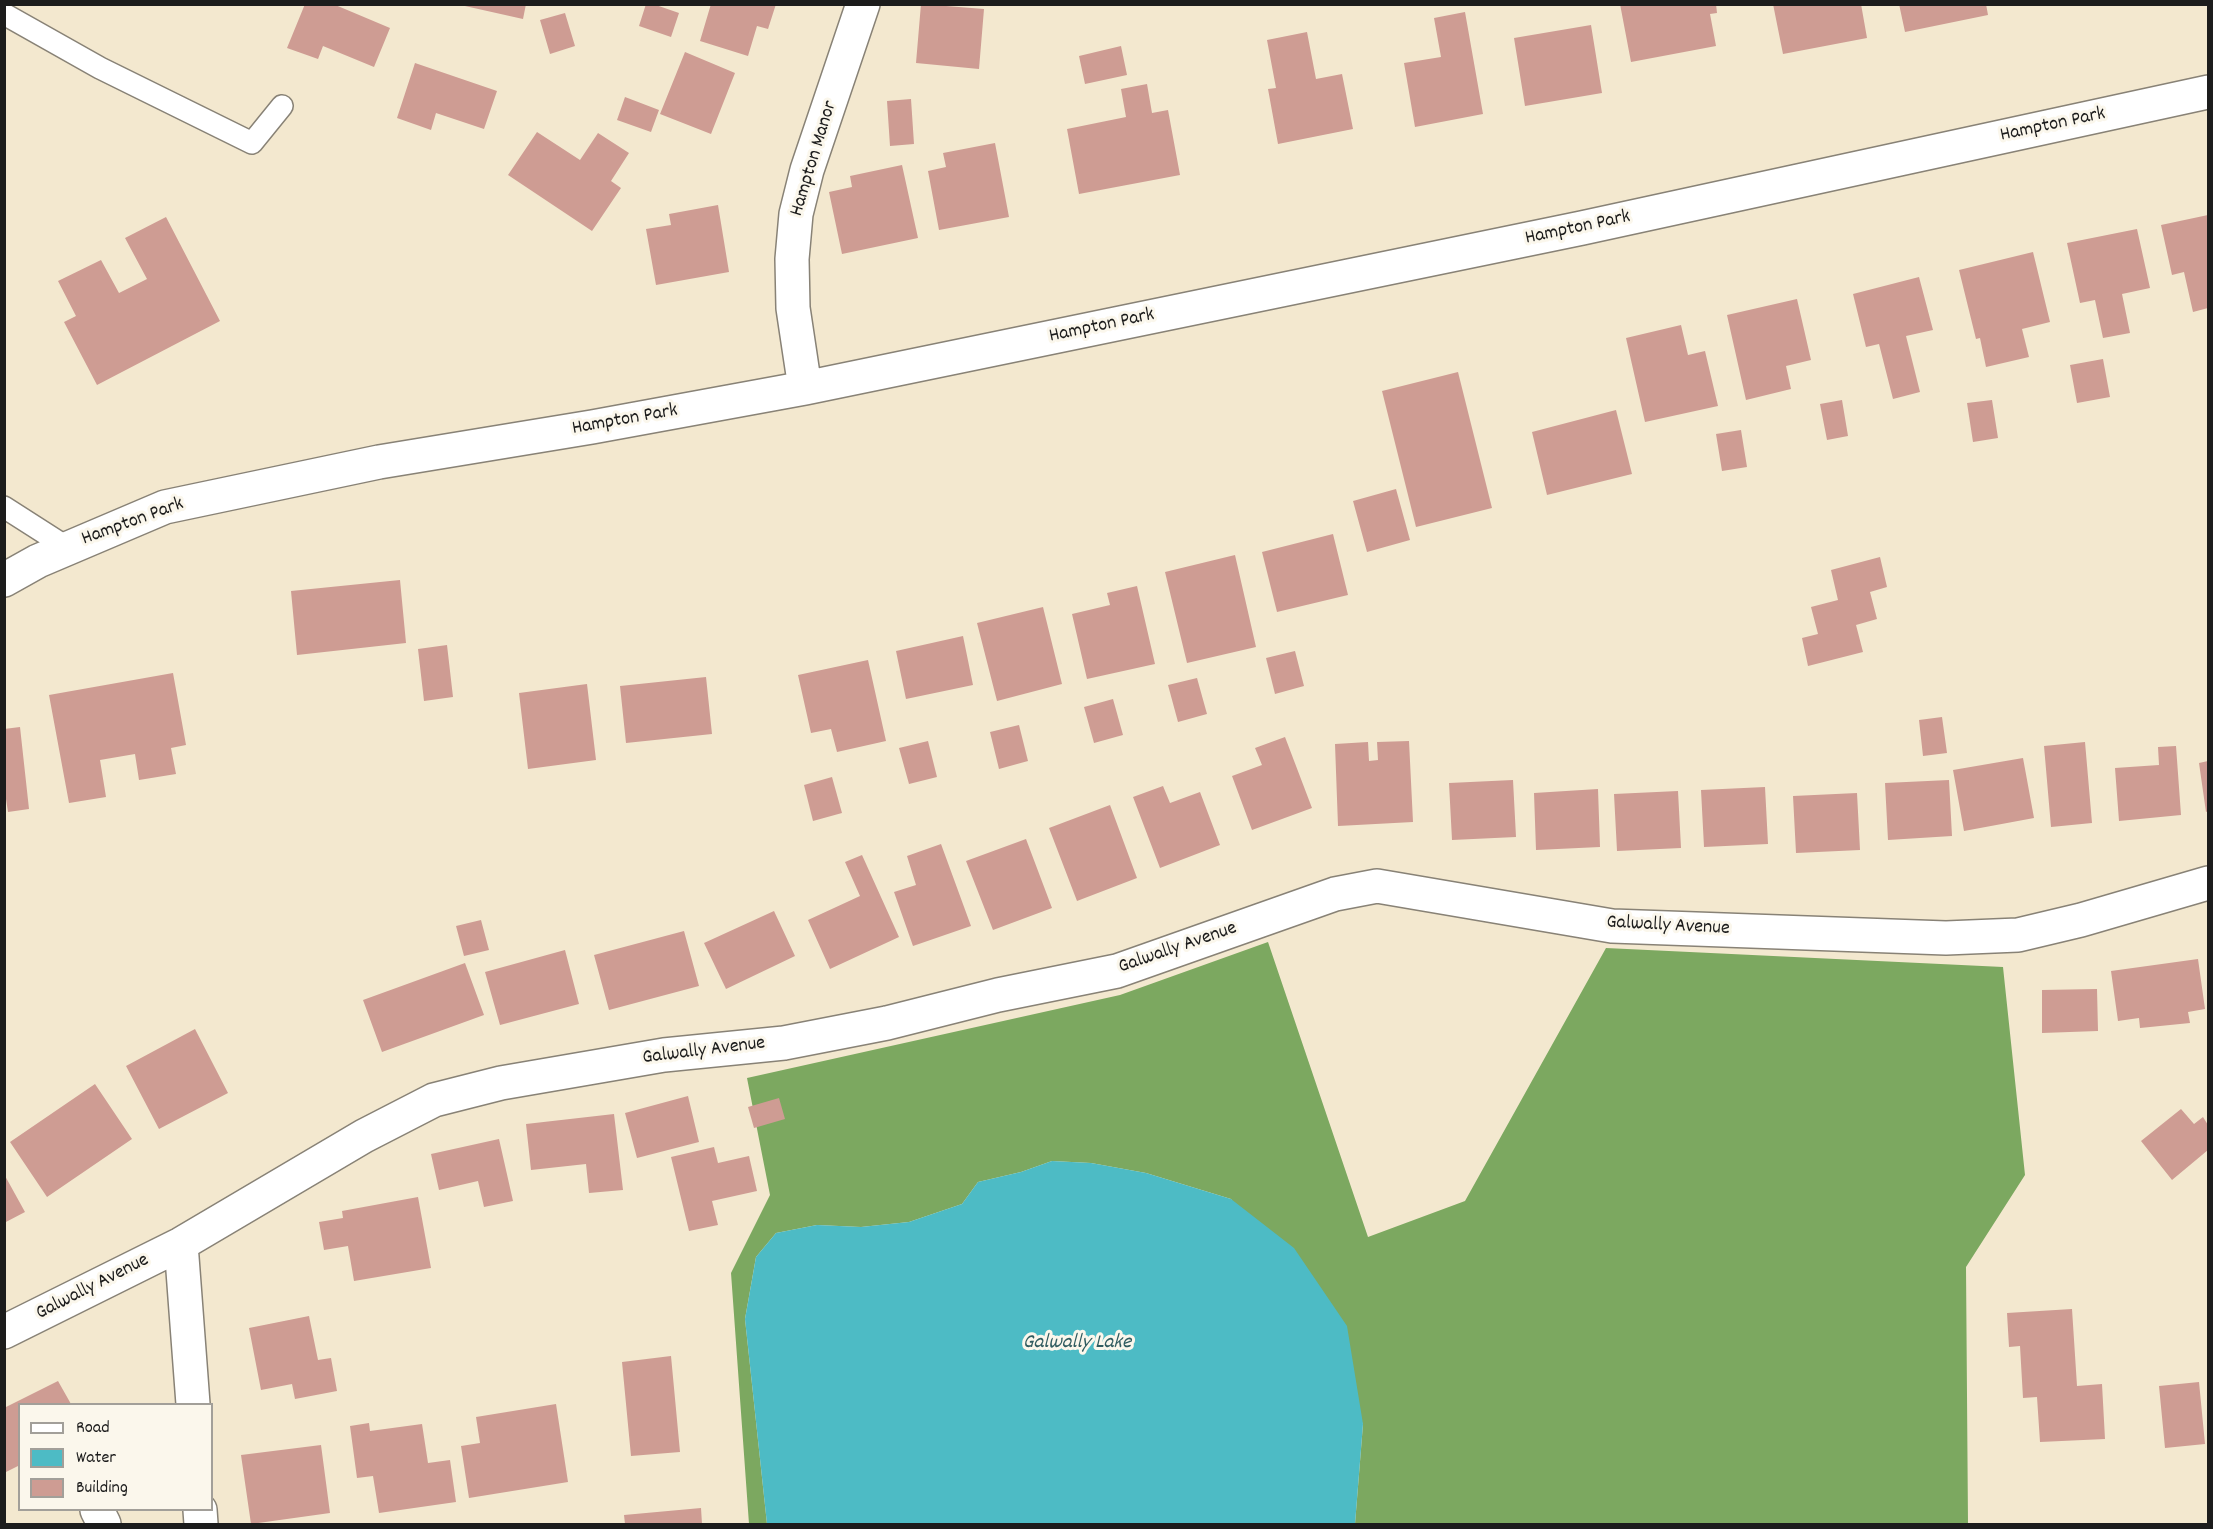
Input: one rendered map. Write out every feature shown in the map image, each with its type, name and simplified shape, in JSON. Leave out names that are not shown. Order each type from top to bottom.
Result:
[{"type":"street","name":"Hampton Manor","points":[[805,388],[793,308],[792,259],[796,214],[807,170],[863,4]]},
{"type":"street","name":"Hampton Park","points":[[4,580],[38,561],[165,507],[380,462],[805,388],[1582,228],[2208,92]]},
{"type":"street","name":"Galwally Avenue","points":[[4,1332],[181,1244],[364,1136],[434,1100],[501,1083],[664,1055],[784,1043],[886,1023],[998,995],[1117,971],[1335,894],[1377,886],[1612,926],[1946,938],[2018,935],[2081,920],[2208,883]]},
{"type":"street","points":[[181,1244],[192,1403]]},
{"type":"lane","points":[[4,14],[100,68],[252,143],[282,106]]},
{"type":"lane","points":[[4,507],[68,548]]},
{"type":"green space","points":[[1268,942],[1368,1237],[1465,1201],[1606,948],[2003,967],[2025,1175],[1966,1267],[1968,1524],[1355,1524],[1363,1424],[1231,1199],[1146,1173],[1091,1163],[1052,1161],[1021,1172],[978,1182],[962,1204],[909,1222],[861,1227],[817,1225],[776,1233],[756,1257],[745,1319],[767,1524],[749,1524],[731,1273],[770,1195],[747,1078],[1120,995]]},
{"type":"water","name":"Galwally Lake","points":[[1052,1161],[1091,1163],[1146,1173],[1231,1199],[1294,1248],[1347,1326],[1363,1424],[1355,1524],[767,1524],[745,1319],[756,1257],[776,1233],[817,1225],[861,1227],[909,1222],[962,1204],[978,1182],[1021,1172]]},
{"type":"building","points":[[305,4],[333,4],[390,28],[374,67],[323,46],[318,59],[287,48]]},
{"type":"building","points":[[456,4],[526,4],[523,19]]},
{"type":"building","points":[[646,4],[653,4],[679,13],[671,37],[639,26]]},
{"type":"building","points":[[711,4],[776,4],[768,29],[757,26],[748,56],[700,41]]},
{"type":"building","points":[[921,4],[984,9],[979,69],[916,63]]},
{"type":"building","points":[[1620,4],[1716,4],[1717,13],[1710,14],[1716,46],[1631,62]]},
{"type":"building","points":[[1773,4],[1861,4],[1867,38],[1783,54]]},
{"type":"building","points":[[1899,4],[1986,4],[1988,15],[1905,32]]},
{"type":"building","points":[[1465,12],[1483,114],[1415,127],[1404,63],[1441,57],[1434,18]]},
{"type":"building","points":[[565,13],[575,46],[550,54],[540,20]]},
{"type":"building","points":[[1591,25],[1602,93],[1525,106],[1514,38]]},
{"type":"building","points":[[1307,32],[1316,79],[1342,74],[1353,129],[1278,144],[1268,89],[1276,88],[1267,40]]},
{"type":"building","points":[[1121,46],[1127,75],[1085,84],[1079,56]]},
{"type":"building","points":[[685,52],[735,73],[711,134],[660,114]]},
{"type":"building","points":[[415,63],[497,91],[484,129],[436,113],[431,130],[397,118]]},
{"type":"building","points":[[1147,84],[1152,113],[1168,110],[1180,175],[1079,194],[1067,129],[1126,117],[1121,89]]},
{"type":"building","points":[[625,97],[659,110],[651,132],[617,120]]},
{"type":"building","points":[[911,99],[914,144],[890,146],[887,101]]},
{"type":"building","points":[[537,132],[580,160],[598,133],[629,153],[611,181],[621,188],[592,231],[508,175]]},
{"type":"building","points":[[995,143],[1009,217],[939,230],[928,171],[946,167],[943,153]]},
{"type":"building","points":[[902,165],[918,238],[842,254],[829,192],[852,187],[850,176]]},
{"type":"building","points":[[718,205],[729,272],[656,285],[646,229],[671,225],[669,214]]},
{"type":"building","points":[[2208,215],[2208,308],[2193,312],[2184,272],[2172,275],[2161,225]]},
{"type":"building","points":[[166,217],[220,321],[97,385],[64,322],[76,316],[58,281],[101,260],[119,293],[147,279],[125,238]]},
{"type":"building","points":[[2137,229],[2150,288],[2122,294],[2130,333],[2103,338],[2095,300],[2080,303],[2067,243]]},
{"type":"building","points":[[2033,252],[2050,322],[2022,329],[2029,357],[1986,367],[1980,338],[1976,339],[1959,270]]},
{"type":"building","points":[[1919,277],[1933,330],[1906,336],[1920,392],[1893,399],[1879,344],[1866,347],[1853,294]]},
{"type":"building","points":[[1797,299],[1811,360],[1786,366],[1791,389],[1746,400],[1727,315]]},
{"type":"building","points":[[1681,325],[1688,355],[1705,351],[1718,406],[1645,422],[1626,338]]},
{"type":"building","points":[[2103,359],[2110,397],[2077,403],[2070,365]]},
{"type":"building","points":[[1458,372],[1492,508],[1416,527],[1382,391]]},
{"type":"building","points":[[1842,400],[1848,436],[1827,440],[1820,404]]},
{"type":"building","points":[[1992,400],[1998,438],[1973,442],[1967,403]]},
{"type":"building","points":[[1616,410],[1632,474],[1547,495],[1532,432]]},
{"type":"building","points":[[1741,430],[1747,467],[1722,471],[1716,434]]},
{"type":"building","points":[[1396,489],[1410,540],[1367,552],[1353,501]]},
{"type":"building","points":[[1333,534],[1348,595],[1277,612],[1262,552]]},
{"type":"building","points":[[1235,555],[1256,647],[1187,663],[1165,572]]},
{"type":"building","points":[[1880,557],[1887,587],[1870,592],[1877,619],[1856,625],[1863,652],[1808,666],[1802,638],[1818,634],[1811,607],[1838,600],[1831,570]]},
{"type":"building","points":[[400,580],[406,643],[297,655],[291,591]]},
{"type":"building","points":[[1137,586],[1155,664],[1087,679],[1072,614],[1110,605],[1107,593]]},
{"type":"building","points":[[1043,607],[1062,684],[997,701],[977,623]]},
{"type":"building","points":[[963,636],[973,685],[906,699],[896,651]]},
{"type":"building","points":[[447,645],[453,697],[424,701],[418,649]]},
{"type":"building","points":[[1295,651],[1304,686],[1275,694],[1266,658]]},
{"type":"building","points":[[868,660],[886,741],[837,752],[831,729],[811,733],[798,675]]},
{"type":"building","points":[[173,673],[186,745],[171,748],[176,774],[139,780],[135,754],[100,760],[106,797],[69,803],[49,695]]},
{"type":"building","points":[[706,677],[712,734],[626,743],[620,686]]},
{"type":"building","points":[[1197,678],[1207,714],[1178,722],[1168,685]]},
{"type":"building","points":[[587,684],[596,760],[528,769],[519,693]]},
{"type":"building","points":[[1113,699],[1123,735],[1094,743],[1084,707]]},
{"type":"building","points":[[1942,717],[1947,753],[1923,756],[1919,720]]},
{"type":"building","points":[[1019,725],[1028,761],[999,769],[990,732]]},
{"type":"building","points":[[20,727],[29,809],[8,812],[6,799],[4,799],[4,729]]},
{"type":"building","points":[[1285,737],[1312,808],[1252,830],[1232,776],[1262,765],[1255,748]]},
{"type":"building","points":[[928,741],[937,777],[909,784],[899,748]]},
{"type":"building","points":[[1409,741],[1413,822],[1338,826],[1335,744],[1368,742],[1369,761],[1378,760],[1377,742]]},
{"type":"building","points":[[2085,742],[2092,823],[2051,827],[2044,746]]},
{"type":"building","points":[[2176,746],[2181,815],[2119,821],[2115,768],[2159,765],[2158,747]]},
{"type":"building","points":[[2023,758],[2034,818],[1964,831],[1953,770]]},
{"type":"building","points":[[2208,761],[2208,811],[2206,812],[2199,763]]},
{"type":"building","points":[[832,777],[842,813],[813,821],[804,785]]},
{"type":"building","points":[[1513,780],[1516,837],[1452,840],[1449,783]]},
{"type":"building","points":[[1949,780],[1952,836],[1888,840],[1885,783]]},
{"type":"building","points":[[1163,786],[1170,803],[1200,792],[1220,845],[1160,868],[1133,797]]},
{"type":"building","points":[[1765,787],[1768,844],[1704,847],[1701,790]]},
{"type":"building","points":[[1598,789],[1600,847],[1536,850],[1534,793]]},
{"type":"building","points":[[1678,791],[1681,848],[1617,851],[1614,794]]},
{"type":"building","points":[[1857,793],[1860,850],[1796,853],[1793,796]]},
{"type":"building","points":[[1110,805],[1137,878],[1077,901],[1049,828]]},
{"type":"building","points":[[1026,839],[1052,908],[993,930],[966,861]]},
{"type":"building","points":[[941,844],[971,926],[913,946],[894,892],[916,885],[907,856]]},
{"type":"building","points":[[862,855],[899,937],[830,969],[808,920],[860,896],[845,862]]},
{"type":"building","points":[[774,911],[795,956],[726,989],[704,943]]},
{"type":"building","points":[[481,920],[489,950],[464,956],[456,926]]},
{"type":"building","points":[[684,931],[699,986],[609,1010],[594,955]]},
{"type":"building","points":[[565,950],[579,1004],[500,1025],[485,972]]},
{"type":"building","points":[[2198,959],[2205,1009],[2188,1012],[2190,1023],[2140,1028],[2139,1018],[2118,1021],[2111,971]]},
{"type":"building","points":[[465,963],[484,1015],[382,1052],[363,1000]]},
{"type":"building","points":[[2097,989],[2098,1031],[2042,1033],[2042,990]]},
{"type":"building","points":[[195,1029],[228,1093],[159,1129],[126,1066]]},
{"type":"building","points":[[95,1084],[132,1139],[47,1197],[10,1142]]},
{"type":"building","points":[[688,1096],[699,1142],[637,1158],[625,1113]]},
{"type":"building","points":[[779,1098],[785,1119],[754,1128],[748,1107]]},
{"type":"building","points":[[2181,1109],[2194,1124],[2203,1117],[2208,1125],[2208,1150],[2172,1180],[2141,1141]]},
{"type":"building","points":[[614,1114],[623,1190],[589,1193],[586,1164],[531,1170],[526,1124]]},
{"type":"building","points":[[499,1139],[513,1201],[484,1207],[478,1181],[439,1190],[431,1154]]},
{"type":"building","points":[[714,1147],[718,1163],[749,1156],[757,1191],[712,1201],[718,1225],[689,1231],[671,1157]]},
{"type":"building","points":[[4,1174],[25,1212],[4,1223]]},
{"type":"building","points":[[418,1197],[431,1268],[354,1281],[348,1246],[324,1250],[319,1222],[343,1218],[342,1211]]},
{"type":"building","points":[[2072,1309],[2077,1386],[2102,1384],[2105,1439],[2040,1442],[2037,1397],[2023,1398],[2020,1346],[2009,1347],[2007,1313]]},
{"type":"building","points":[[309,1316],[318,1360],[331,1358],[337,1391],[295,1399],[292,1384],[261,1390],[249,1328]]},
{"type":"building","points":[[671,1356],[680,1452],[631,1456],[622,1362]]},
{"type":"building","points":[[58,1381],[70,1403],[18,1403],[18,1466],[4,1473],[4,1408]]},
{"type":"building","points":[[2199,1382],[2205,1444],[2165,1448],[2159,1386]]},
{"type":"building","points":[[556,1404],[568,1482],[469,1498],[461,1446],[480,1443],[476,1417]]},
{"type":"building","points":[[369,1423],[370,1431],[422,1424],[428,1463],[450,1460],[456,1502],[379,1513],[373,1476],[357,1478],[350,1426]]},
{"type":"building","points":[[321,1445],[330,1513],[251,1524],[241,1455]]},
{"type":"building","points":[[701,1508],[702,1524],[625,1524],[624,1515]]}]
